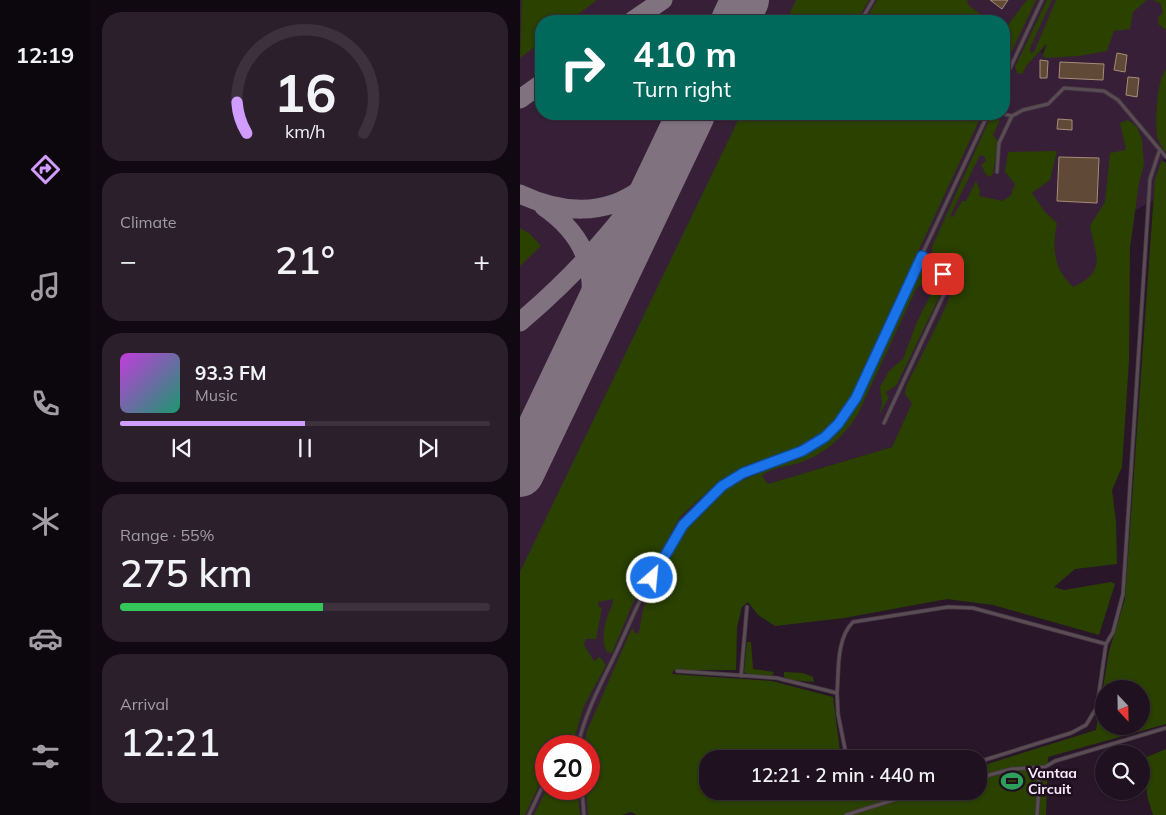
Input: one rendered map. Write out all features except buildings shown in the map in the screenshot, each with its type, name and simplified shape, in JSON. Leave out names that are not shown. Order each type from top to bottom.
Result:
[{"type":"lane","points":[[864,15],[873,0]]},
{"type":"lane","points":[[1010,68],[1042,0]]},
{"type":"lane","points":[[997,172],[999,143],[1012,116],[1023,110],[1048,104],[1064,88],[1104,91],[1118,100],[1132,115],[1159,152],[1166,157]]},
{"type":"lane","points":[[582,735],[589,712],[635,613],[661,561],[683,525],[708,498],[730,480],[755,468],[802,451],[825,437],[838,424],[856,398],[985,120]]},
{"type":"lane","points":[[987,759],[1071,733],[1086,725],[1097,707],[1106,644],[1113,632],[1123,594],[1150,179],[1159,152]]},
{"type":"lane","points":[[884,423],[946,290],[943,274],[922,256]]},
{"type":"lane","points":[[741,676],[747,607]]},
{"type":"lane","points":[[845,750],[838,714],[837,693],[840,649],[845,630],[853,622],[948,607],[972,608],[1106,644]]},
{"type":"lane","points":[[677,672],[777,678],[837,693]]},
{"type":"lane","points":[[987,776],[1012,769],[1045,767],[1055,761],[1166,728]]},
{"type":"lane","points":[[1037,815],[1038,782],[1045,767]]},
{"type":"lane","points":[[529,815],[536,800]]},
{"type":"lane","points":[[583,800],[584,815]]},
{"type":"lane","points":[[846,815],[894,800]]},
{"type":"shaded area","points":[[520,0],[1064,0],[1048,42],[1040,53],[1050,55],[1113,26],[1139,0],[1153,0],[1160,3],[1163,13],[1166,14],[1166,151],[1156,179],[1155,200],[1111,222],[1103,277],[1068,303],[970,278],[892,447],[768,484],[600,815],[520,815]]},
{"type":"green space","points":[[522,0],[597,0],[577,15],[535,15],[535,47],[520,58]]},
{"type":"green space","points":[[796,0],[869,0],[860,15],[789,15]]},
{"type":"green space","points":[[877,0],[967,0],[969,6],[982,15],[868,15]]},
{"type":"green space","points":[[1027,0],[1036,0],[1010,55],[1010,22]]},
{"type":"green space","points":[[1047,0],[1052,0],[1030,48],[1030,53],[1034,52],[1056,0],[1147,0],[1133,12],[1130,29],[1114,31],[1107,51],[1079,56],[1045,58],[1043,54],[1047,43],[1026,66],[1023,73],[1018,74],[1015,67]]},
{"type":"green space","points":[[1153,0],[1166,0],[1166,30],[1159,25],[1158,17],[1163,13],[1160,3]]},
{"type":"green space","points":[[1166,69],[1166,151],[1164,151],[1158,140],[1156,121],[1157,101],[1163,74]]},
{"type":"green space","points":[[738,120],[979,120],[850,398],[827,429],[804,446],[742,467],[718,482],[680,517],[633,603],[612,653],[607,652],[605,648],[604,634],[605,624],[613,599],[598,602],[599,607],[602,608],[596,639],[586,639],[584,645],[594,661],[600,657],[606,665],[584,706],[575,735],[535,735],[535,794],[525,815],[520,815],[520,572]]},
{"type":"green space","points":[[989,120],[1000,120],[993,135],[998,142],[993,174],[989,177],[984,172],[983,167],[980,166],[986,161],[984,156],[980,155],[950,216],[953,217],[962,201],[966,201],[976,181],[980,190],[979,196],[1003,201],[1011,195],[1015,184],[1005,172],[1008,152],[1057,151],[1050,180],[1032,193],[1045,212],[1057,223],[1055,249],[1061,272],[1073,287],[1084,281],[1095,269],[1096,255],[1090,226],[1105,202],[1110,153],[1126,150],[1120,123],[1128,120],[1137,127],[1142,140],[1144,164],[1139,183],[1130,248],[1129,361],[1122,467],[1112,490],[1116,522],[1117,564],[1075,569],[1054,587],[1064,590],[1111,582],[1115,584],[1099,635],[993,605],[947,599],[844,618],[775,626],[758,615],[748,602],[742,607],[737,627],[736,670],[674,670],[672,674],[772,681],[833,697],[840,750],[699,750],[699,800],[987,800],[987,764],[1095,730],[1095,735],[1127,735],[1048,757],[1046,815],[637,815],[631,812],[622,815],[588,815],[587,800],[600,800],[600,735],[586,735],[587,731],[631,630],[634,628],[634,633],[639,633],[643,609],[678,540],[702,510],[731,485],[817,449],[830,440],[844,425],[863,392],[919,273],[930,266],[942,278],[943,289],[896,386],[887,391],[886,394],[889,397],[879,415],[882,404],[880,387],[889,371],[903,359],[917,322],[933,290],[927,283],[917,287],[858,414],[847,430],[819,454],[802,462],[770,471],[762,476],[768,484],[892,447],[912,403],[905,394],[906,387],[940,319],[953,286],[949,275],[933,253],[932,247]]},
{"type":"green space","points":[[1162,160],[1166,163],[1166,724],[1150,728],[1150,680],[1104,680],[1109,651],[1125,599],[1155,179]]},
{"type":"green space","points":[[520,228],[529,233],[541,246],[520,266]]},
{"type":"green space","points":[[747,642],[751,642],[753,669],[774,672],[772,676],[749,675],[744,672]]},
{"type":"green space","points":[[784,672],[803,673],[813,677],[814,682],[790,680],[784,677]]},
{"type":"green space","points":[[1166,749],[1166,815],[1153,815],[1148,800],[1150,800],[1150,756]]},
{"type":"green space","points":[[542,800],[578,800],[580,815],[534,815]]},
{"type":"taxiway","points":[[641,15],[663,0]]},
{"type":"taxiway","points":[[737,15],[743,0]]},
{"type":"taxiway","points":[[520,99],[535,88]]},
{"type":"taxiway","points":[[520,322],[570,276],[615,226],[656,172],[687,120]]},
{"type":"taxiway","points":[[520,194],[551,205],[582,209],[612,204],[627,198],[641,189]]},
{"type":"taxiway","points":[[544,207],[563,222],[576,239],[585,256],[590,275],[589,315],[575,357]]},
{"type":"runway","points":[[738,15],[745,0]]},
{"type":"runway","points":[[520,473],[688,120]]},
{"type":"place","name":"Vantaa Circuit","points":[[1012,781]]},
{"type":"route","points":[[652,578],[670,544],[683,525],[722,486],[743,473],[802,451],[814,445],[832,431],[845,416],[856,398],[922,256],[943,274]]}]
